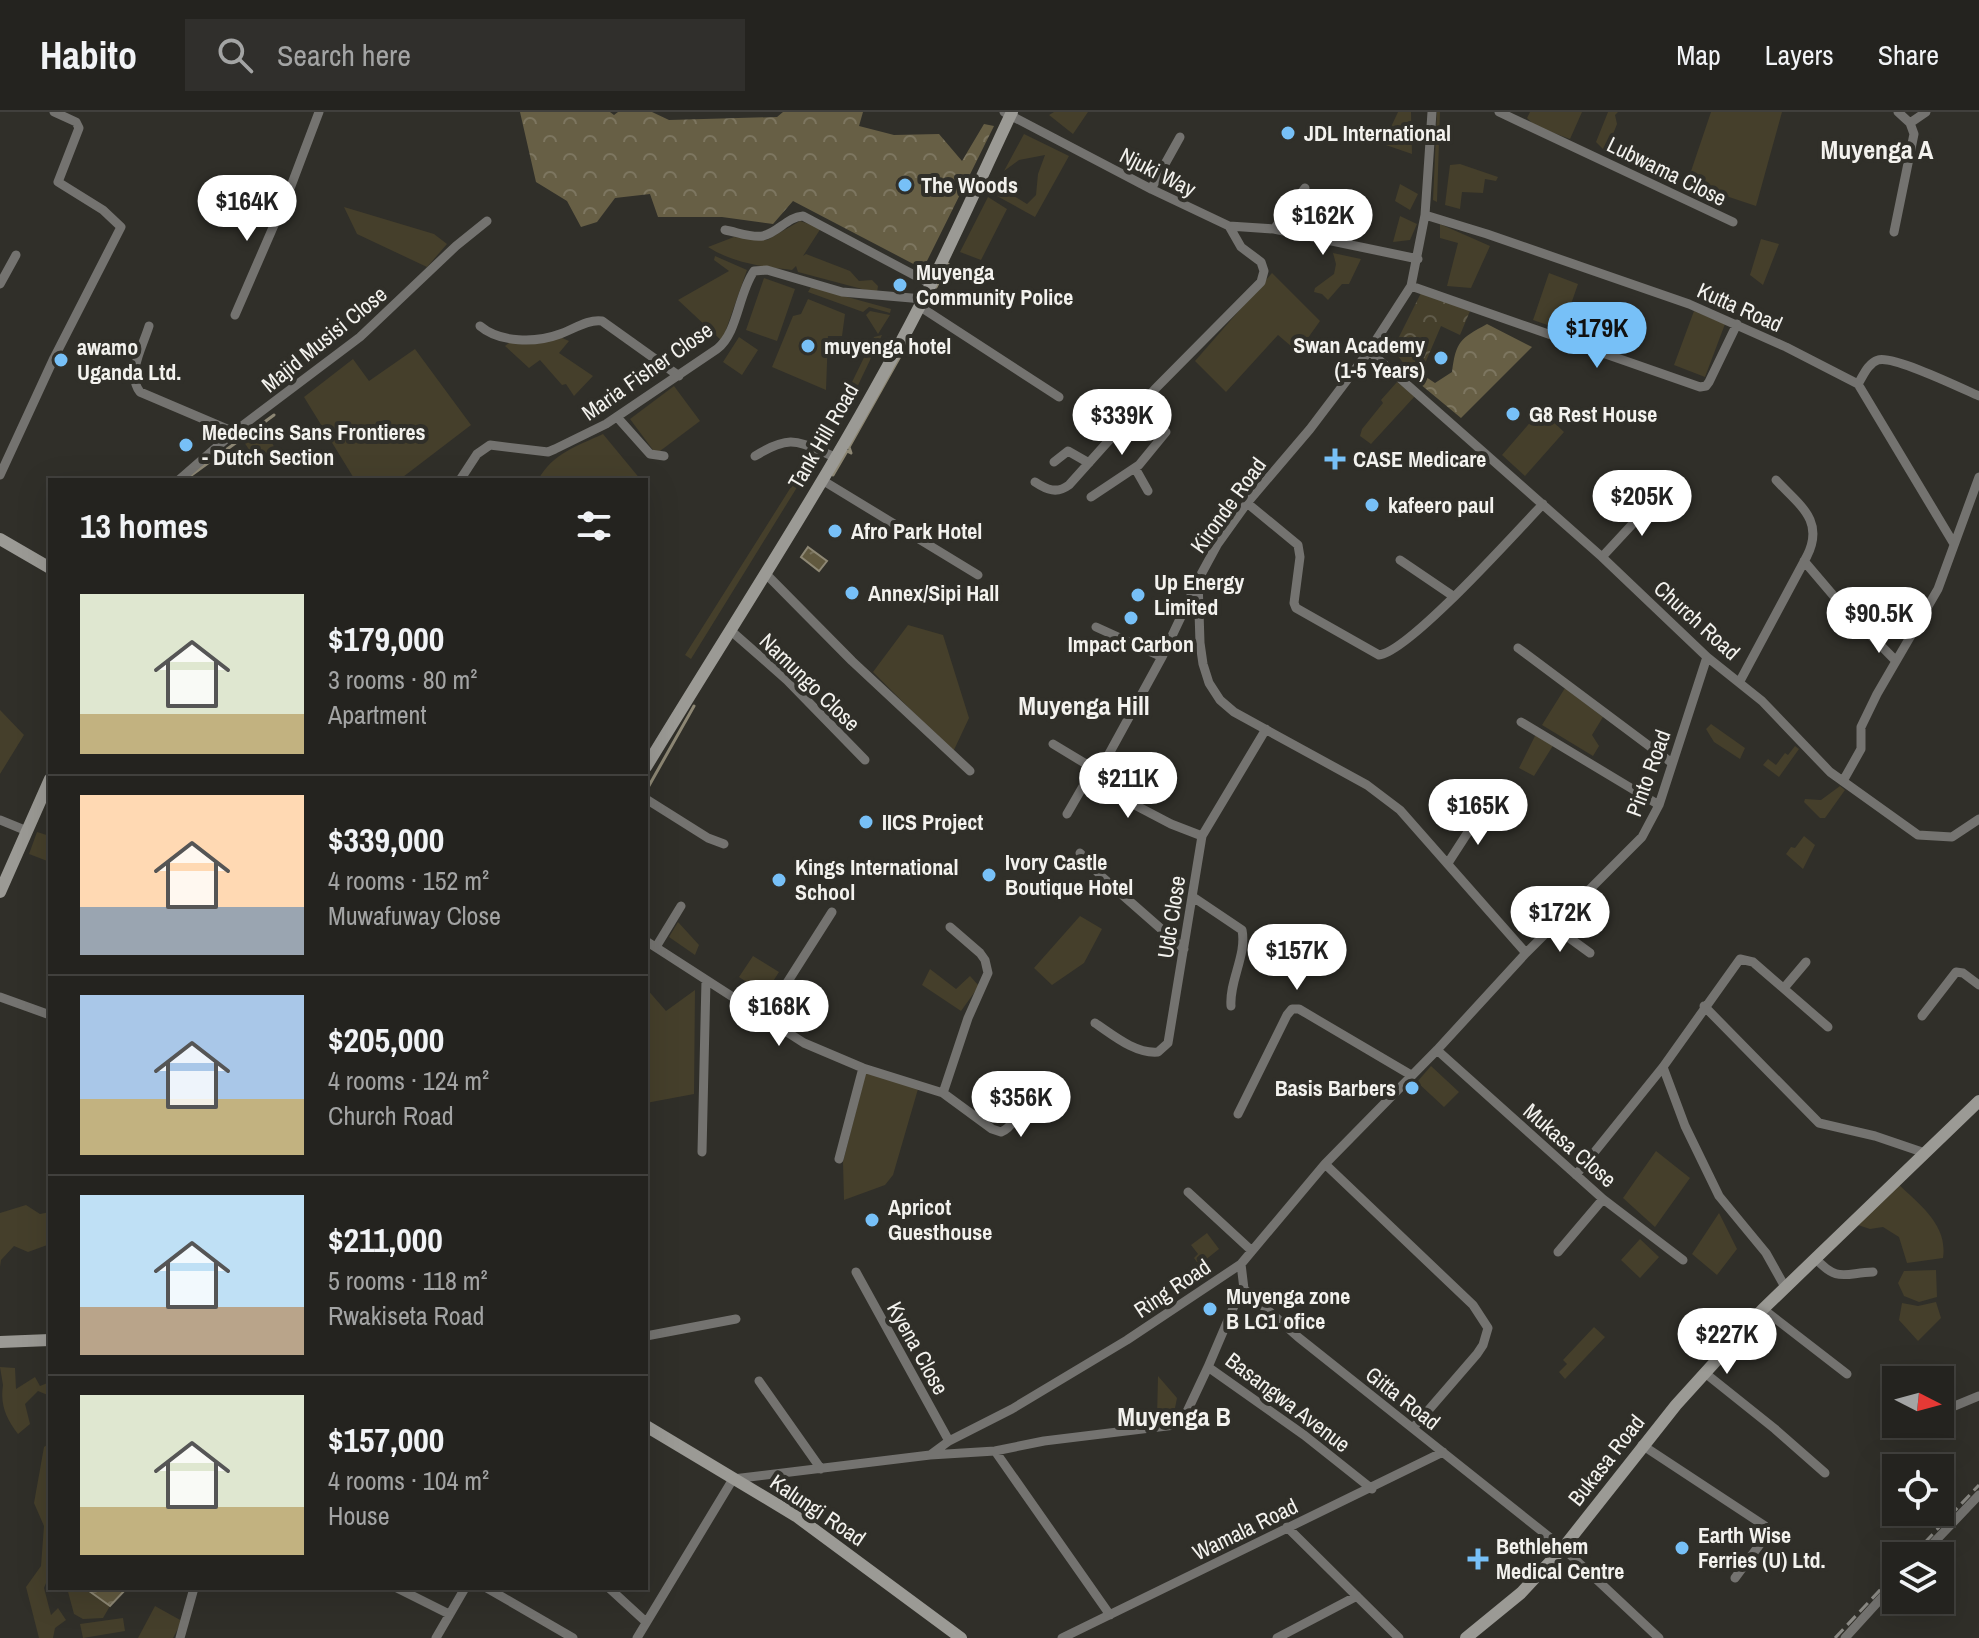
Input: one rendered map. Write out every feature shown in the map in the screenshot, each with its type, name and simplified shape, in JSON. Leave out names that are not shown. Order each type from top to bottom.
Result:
[{"type":"street","points":[[0,475],[121,227],[103,210],[58,182],[79,128],[76,122],[54,112]]},
{"type":"street","points":[[235,315],[291,186],[319,112]]},
{"type":"street","name":"Kironde Road","points":[[1432,112],[1425,215],[1411,286],[1369,351],[1217,545],[1198,580],[1200,643],[1209,683],[1220,700],[1234,712],[1383,797],[1400,810],[1526,953]]},
{"type":"street","name":"Lubwama Close","points":[[1499,112],[1733,222]]},
{"type":"street","points":[[1894,232],[1914,142],[1910,123],[1898,112]]},
{"type":"street","points":[[1910,123],[1926,112]]},
{"type":"street","name":"Njuki Way","points":[[1009,113],[1151,189],[1229,226],[1241,247],[1261,262],[1264,271],[1261,282],[1155,389],[1089,463]]},
{"type":"street","name":"Tank Hill Road","points":[[648,764],[822,480],[931,284],[1009,113]]},
{"type":"street","points":[[1151,189],[1180,137]]},
{"type":"street","points":[[1274,229],[1305,188]]},
{"type":"street","name":"Kutta Road","points":[[1425,215],[1645,287],[1737,324],[1858,384]]},
{"type":"street","points":[[725,230],[759,236],[771,233],[792,218],[803,216],[931,284]]},
{"type":"street","name":"Majid Musisi Close","points":[[181,478],[234,432],[360,337],[456,246],[487,221]]},
{"type":"street","points":[[1229,226],[1274,229],[1418,259]]},
{"type":"street","points":[[0,284],[16,255]]},
{"type":"street","name":"Maria Fisher Close","points":[[461,478],[477,454],[490,445],[548,452],[617,417],[679,376],[728,339],[754,271],[767,270],[842,292],[921,302]]},
{"type":"street","points":[[1411,286],[1700,387],[1709,382],[1737,324]]},
{"type":"street","points":[[921,302],[1059,397]]},
{"type":"street","points":[[480,326],[502,338],[539,338],[557,335],[592,321],[602,321],[679,376]]},
{"type":"street","points":[[149,326],[133,373],[133,383],[140,392],[234,432]]},
{"type":"street","name":"Church Road","points":[[1369,351],[1602,557],[1707,657],[1740,681],[1818,762],[1918,835],[1952,837],[1979,819]]},
{"type":"street","points":[[1954,544],[1858,384],[1872,363],[1884,359],[1927,373],[1979,396]]},
{"type":"street","points":[[617,417],[650,454],[664,456]]},
{"type":"street","points":[[1091,497],[1135,468],[1166,432]]},
{"type":"street","points":[[755,456],[774,444],[789,441],[835,457]]},
{"type":"street","points":[[1035,482],[1052,490],[1062,490],[1089,463],[1068,451],[1054,462]]},
{"type":"street","points":[[1135,468],[1148,491]]},
{"type":"street","points":[[1843,781],[1861,749],[1861,727],[1895,660],[1938,589],[1976,496],[1979,477]]},
{"type":"street","points":[[822,480],[978,575]]},
{"type":"street","points":[[1740,681],[1815,535],[1813,524],[1776,480]]},
{"type":"street","points":[[1602,557],[1652,503],[1663,501],[1678,506]]},
{"type":"street","points":[[1247,503],[1298,545],[1296,608],[1375,653],[1389,652],[1429,622],[1543,504]]},
{"type":"street","points":[[0,539],[48,567]]},
{"type":"street","points":[[1400,560],[1453,596]]},
{"type":"street","points":[[1804,561],[1895,660]]},
{"type":"street","points":[[766,574],[873,681],[970,771]]},
{"type":"street","points":[[1067,814],[1089,776],[1104,763],[1162,657],[1198,580]]},
{"type":"street","points":[[1096,627],[1162,657]]},
{"type":"street","name":"Namungo Close","points":[[730,630],[787,680],[865,760]]},
{"type":"street","points":[[1518,648],[1672,763]]},
{"type":"street","name":"Pinto Road","points":[[1526,953],[1642,837],[1659,805],[1707,657]]},
{"type":"street","points":[[1521,722],[1659,805]]},
{"type":"street","name":"Udc Close","points":[[1095,1023],[1144,1051],[1158,1052],[1163,1049],[1172,1031],[1202,836],[1266,729]]},
{"type":"street","points":[[1053,744],[1096,770]]},
{"type":"street","points":[[0,892],[48,784]]},
{"type":"street","points":[[1112,793],[1171,824],[1202,836]]},
{"type":"street","points":[[648,800],[708,838],[724,844]]},
{"type":"street","points":[[1448,863],[1481,812]]},
{"type":"street","points":[[0,820],[27,831]]},
{"type":"street","points":[[1080,853],[1102,877],[1184,949]]},
{"type":"street","points":[[1193,897],[1242,930],[1243,940],[1231,1006]]},
{"type":"street","points":[[656,947],[681,906]]},
{"type":"street","points":[[764,1019],[832,912]]},
{"type":"street","points":[[1553,926],[1590,953]]},
{"type":"street","points":[[943,1093],[968,1018],[988,973],[980,953],[950,927]]},
{"type":"street","points":[[648,942],[804,1043],[863,1068],[943,1093],[992,1129],[1001,1132],[1008,1129],[1019,1100]]},
{"type":"street","name":"Ring Road","points":[[733,1479],[930,1455],[949,1441],[1012,1409],[1127,1340],[1241,1264],[1325,1164],[1437,1050],[1526,953]]},
{"type":"street","points":[[1576,1175],[1663,1067],[1740,959],[1753,962],[1828,1027]]},
{"type":"street","points":[[1784,988],[1806,962]]},
{"type":"street","points":[[1922,1016],[1956,972],[1963,973],[1979,985]]},
{"type":"street","points":[[702,1152],[706,980]]},
{"type":"street","points":[[0,997],[48,1014]]},
{"type":"street","points":[[1704,1006],[1819,1123],[1875,1136],[1925,1153]]},
{"type":"street","points":[[1238,1114],[1292,1009],[1299,1009],[1411,1075]]},
{"type":"street","name":"Mukasa Close","points":[[1437,1050],[1603,1199],[1683,1260]]},
{"type":"street","points":[[1663,1067],[1685,1126],[1719,1196],[1766,1253],[1785,1287]]},
{"type":"street","points":[[839,1159],[863,1068]]},
{"type":"street","name":"Bukasa Road","points":[[1466,1638],[1521,1593],[1563,1548],[1642,1445],[1763,1309],[1979,1101]]},
{"type":"street","points":[[1325,1164],[1473,1305],[1488,1328],[1477,1354],[1413,1428]]},
{"type":"street","points":[[1188,1192],[1252,1251]]},
{"type":"street","points":[[1558,1252],[1603,1199]]},
{"type":"street","points":[[1815,1258],[1824,1267],[1845,1277],[1873,1272]]},
{"type":"street","points":[[1241,1264],[1244,1289]]},
{"type":"street","name":"Kyena Close","points":[[856,1272],[949,1441]]},
{"type":"street","name":"Gitta Road","points":[[1244,1289],[1298,1337],[1563,1548],[1659,1638]]},
{"type":"street","name":"Basangwa Avenue","points":[[1244,1289],[1208,1367],[1304,1435],[1372,1489]]},
{"type":"street","points":[[1763,1309],[1847,1374]]},
{"type":"street","points":[[648,1336],[736,1319]]},
{"type":"street","points":[[0,1342],[48,1340]]},
{"type":"street","points":[[930,1455],[995,1451],[1072,1437],[1175,1425],[1184,1418],[1208,1367]]},
{"type":"street","points":[[1705,1373],[1825,1473]]},
{"type":"street","points":[[759,1381],[821,1469]]},
{"type":"street","points":[[1954,1406],[1979,1396]]},
{"type":"street","name":"Kalungi Road","points":[[648,1427],[807,1523],[961,1638]]},
{"type":"street","points":[[1642,1445],[1765,1526],[1766,1536],[1735,1578]]},
{"type":"street","points":[[995,1451],[1110,1615]]},
{"type":"street","name":"Wamala Road","points":[[1062,1638],[1443,1452]]},
{"type":"street","points":[[637,1638],[733,1479]]},
{"type":"street","points":[[1934,1542],[1979,1495]]},
{"type":"street","points":[[1287,1527],[1399,1638]]},
{"type":"street","points":[[182,1637],[194,1590]]},
{"type":"street","points":[[401,1590],[449,1614]]},
{"type":"street","points":[[436,1638],[464,1590]]},
{"type":"street","points":[[490,1590],[573,1638]]},
{"type":"street","points":[[611,1590],[646,1622]]},
{"type":"street","points":[[1277,1638],[1357,1596]]},
{"type":"street","points":[[1845,1638],[1882,1597]]},
{"type":"green space","points":[[520,112],[610,112],[614,115],[618,112],[652,112],[669,120],[777,117],[783,112],[863,112],[859,126],[894,135],[939,134],[962,161],[984,124],[994,126],[923,269],[793,201],[773,224],[722,217],[658,217],[650,194],[615,198],[597,222],[581,227],[567,201],[536,182]]},
{"type":"green space","points":[[1054,112],[1088,112],[1073,134],[1049,115]]},
{"type":"green space","points":[[1398,112],[1411,112],[1412,154],[1383,144]]},
{"type":"green space","points":[[1437,112],[1440,112],[1437,202],[1433,200]]},
{"type":"green space","points":[[1530,112],[1582,112],[1570,139],[1535,126],[1527,118]]},
{"type":"green space","points":[[1608,112],[1618,112],[1615,115],[1617,124],[1606,152],[1596,142]]},
{"type":"green space","points":[[1711,112],[1782,112],[1756,206],[1687,183]]},
{"type":"green space","points":[[1024,134],[1069,156],[1035,217],[997,196],[1001,188],[1027,204],[1036,195],[1038,174],[1045,155],[1019,160],[1004,171]]},
{"type":"green space","points":[[1460,164],[1498,177],[1496,181],[1485,179],[1483,193],[1462,192],[1460,209],[1445,205],[1450,165]]},
{"type":"green space","points":[[1400,184],[1418,194],[1410,210],[1395,201]]},
{"type":"green space","points":[[988,197],[1007,209],[981,260],[960,252]]},
{"type":"green space","points":[[344,207],[434,234],[447,244],[427,267],[357,234]]},
{"type":"green space","points":[[1400,216],[1417,224],[1410,240],[1393,242]]},
{"type":"green space","points":[[800,221],[821,228],[803,256],[806,254],[850,271],[859,281],[872,280],[878,286],[877,293],[798,272],[796,266],[792,270],[738,261],[708,247],[734,237],[767,240]]},
{"type":"green space","points":[[1440,224],[1490,246],[1471,288],[1447,286],[1458,243],[1440,238]]},
{"type":"green space","points":[[1761,239],[1779,244],[1763,285],[1750,275]]},
{"type":"green space","points":[[1333,253],[1361,259],[1349,284],[1342,284],[1328,300],[1314,292],[1334,274],[1336,264]]},
{"type":"green space","points":[[715,256],[747,270],[722,341],[678,300],[729,271],[714,260]]},
{"type":"green space","points":[[1272,273],[1320,321],[1298,352],[1278,335],[1226,392],[1195,361]]},
{"type":"green space","points":[[1549,273],[1578,284],[1562,330],[1533,320]]},
{"type":"green space","points":[[764,278],[795,289],[777,341],[746,330]]},
{"type":"green space","points":[[811,287],[891,309],[890,313],[869,307],[863,312],[808,292]]},
{"type":"green space","points":[[1421,293],[1470,311],[1460,335],[1441,326],[1417,382],[1393,349]]},
{"type":"green space","points":[[808,299],[845,314],[842,336],[828,336],[826,390],[772,367],[793,316],[801,314]]},
{"type":"green space","points":[[870,311],[890,315],[878,334],[866,315]]},
{"type":"green space","points":[[1694,311],[1725,324],[1705,377],[1674,365]]},
{"type":"green space","points":[[1487,324],[1532,347],[1461,418],[1420,384],[1426,377],[1435,383],[1452,372],[1461,342]]},
{"type":"green space","points":[[882,335],[840,423],[834,419],[874,337]]},
{"type":"green space","points":[[560,337],[569,341],[559,353],[593,376],[574,396],[566,384],[562,385],[540,360],[529,368],[505,346],[510,342]]},
{"type":"green space","points":[[739,337],[758,350],[742,375],[723,362]]},
{"type":"green space","points":[[415,349],[471,425],[402,478],[354,478],[304,397],[353,359],[369,381]]},
{"type":"green space","points":[[1397,382],[1415,396],[1371,444],[1360,436],[1362,429]]},
{"type":"green space","points":[[674,386],[700,421],[656,454],[630,419]]},
{"type":"green space","points":[[1541,410],[1564,432],[1525,476],[1502,455]]},
{"type":"green space","points":[[264,430],[275,448],[256,460],[244,442]]},
{"type":"green space","points":[[603,434],[639,478],[539,478],[551,463]]},
{"type":"green space","points":[[820,441],[825,442],[691,659],[685,655]]},
{"type":"green space","points":[[908,625],[943,635],[969,718],[953,752],[873,672]]},
{"type":"green space","points":[[1565,688],[1603,717],[1592,735],[1599,746],[1593,756],[1542,725]]},
{"type":"green space","points":[[0,710],[24,735],[0,774]]},
{"type":"green space","points":[[1711,724],[1745,748],[1740,759],[1714,742],[1706,729]]},
{"type":"green space","points":[[1536,734],[1554,744],[1534,776],[1519,768]]},
{"type":"green space","points":[[1795,746],[1799,749],[1779,777],[1763,765],[1768,759],[1776,765]]},
{"type":"green space","points":[[1840,786],[1845,790],[1825,818],[1820,818],[1804,802],[1805,799],[1821,800]]},
{"type":"green space","points":[[37,832],[48,835],[48,861],[29,854]]},
{"type":"green space","points":[[1804,836],[1815,845],[1803,869],[1786,854]]},
{"type":"green space","points":[[1080,916],[1102,929],[1084,963],[1052,985],[1034,968]]},
{"type":"green space","points":[[678,922],[699,945],[695,955],[669,937]]},
{"type":"green space","points":[[753,956],[779,972],[765,994],[739,977]]},
{"type":"green space","points":[[930,969],[956,989],[970,976],[979,986],[961,1011],[922,985]]},
{"type":"green space","points":[[801,980],[828,998],[815,1027],[795,1015],[790,1005]]},
{"type":"green space","points":[[648,990],[666,1011],[695,990],[694,1094],[648,1103]]},
{"type":"green space","points":[[1431,1066],[1459,1092],[1444,1107],[1417,1082]]},
{"type":"green space","points":[[866,1072],[918,1089],[893,1175],[885,1185],[844,1200],[843,1162]]},
{"type":"green space","points":[[1656,1151],[1690,1178],[1655,1227],[1623,1198]]},
{"type":"green space","points":[[1898,1184],[1931,1216],[1941,1235],[1943,1258],[1907,1263],[1899,1237],[1883,1227],[1870,1229],[1855,1224]]},
{"type":"green space","points":[[26,1205],[40,1214],[48,1212],[48,1245],[28,1252],[14,1246],[1,1260],[0,1267],[0,1213]]},
{"type":"green space","points":[[1719,1213],[1737,1249],[1717,1275],[1692,1254]]},
{"type":"green space","points":[[1207,1233],[1219,1249],[1199,1265],[1194,1258],[1198,1254],[1191,1245]]},
{"type":"green space","points":[[1640,1239],[1659,1257],[1640,1278],[1621,1260]]},
{"type":"green space","points":[[1936,1270],[1937,1297],[1919,1302],[1904,1296],[1898,1283],[1904,1271]]},
{"type":"green space","points":[[1936,1302],[1941,1318],[1918,1341],[1899,1320],[1902,1303],[1918,1306]]},
{"type":"green space","points":[[1594,1327],[1605,1337],[1565,1379],[1559,1372],[1567,1364],[1563,1360]]},
{"type":"green space","points":[[0,1367],[15,1368],[16,1389],[35,1377],[40,1386],[48,1383],[48,1395],[38,1391],[25,1404],[30,1424],[18,1434],[3,1405]]},
{"type":"green space","points":[[1158,1376],[1177,1398],[1174,1413],[1167,1418],[1157,1418]]},
{"type":"green space","points":[[48,1444],[48,1578],[44,1588],[51,1615],[58,1608],[66,1620],[55,1628],[53,1638],[39,1638],[26,1587],[41,1566],[44,1526],[34,1503],[44,1447]]},
{"type":"green space","points":[[68,1590],[88,1590],[110,1606],[103,1618],[83,1619],[74,1614]]},
{"type":"green space","points":[[155,1606],[182,1621],[173,1638],[138,1638]]},
{"type":"green space","points":[[123,1618],[125,1631],[83,1638],[80,1624]]},
{"type":"water","points":[[808,547],[827,561],[819,571],[801,557]]},
{"type":"water","points":[[88,1590],[125,1590],[110,1606]]},
{"type":"waterway","points":[[936,287],[948,264]]},
{"type":"waterway","points":[[833,475],[847,451],[851,453],[849,447],[903,351]]},
{"type":"waterway","points":[[190,476],[274,415]]},
{"type":"waterway","points":[[648,787],[694,706]]},
{"type":"railway","points":[[1925,1542],[1979,1485]]},
{"type":"railway","points":[[1835,1638],[1882,1588]]},
{"type":"place","name":"JDL International","points":[[1288,133]]},
{"type":"place","name":"The Woods","points":[[905,185]]},
{"type":"place","name":"Muyenga Community Police","points":[[900,285]]},
{"type":"place","name":"muyenga hotel","points":[[808,346]]},
{"type":"place","name":"Swan Academy (1-5 Years)","points":[[1441,358]]},
{"type":"place","name":"awamo Uganda Ltd.","points":[[61,360]]},
{"type":"place","name":"G8 Rest House","points":[[1513,414]]},
{"type":"place","name":"Medecins Sans Frontieres - Dutch Section","points":[[186,445]]},
{"type":"place","name":"CASE Medicare","points":[[1335,459]]},
{"type":"place","name":"kafeero paul","points":[[1372,505]]},
{"type":"place","name":"Afro Park Hotel","points":[[835,531]]},
{"type":"place","name":"Annex/Sipi Hall","points":[[852,593]]},
{"type":"place","name":"Up Energy Limited","points":[[1138,595]]},
{"type":"place","name":"Impact Carbon","points":[[1131,618]]},
{"type":"place","name":"IICS Project","points":[[866,822]]},
{"type":"place","name":"Ivory Castle Boutique Hotel","points":[[989,875]]},
{"type":"place","name":"Kings International School","points":[[779,880]]},
{"type":"place","name":"Basis Barbers","points":[[1412,1088]]},
{"type":"place","name":"Apricot Guesthouse","points":[[872,1220]]},
{"type":"place","name":"Muyenga zone B LC1 ofice","points":[[1210,1309]]},
{"type":"place","name":"Earth Wise Ferries (U) Ltd.","points":[[1682,1548]]},
{"type":"place","name":"Bethlehem Medical Centre","points":[[1478,1559]]},
{"type":"district","name":"Muyenga A","points":[[1877,149]]},
{"type":"district","name":"Muyenga Hill","points":[[1084,705]]},
{"type":"district","name":"Muyenga B","points":[[1174,1416]]}]
